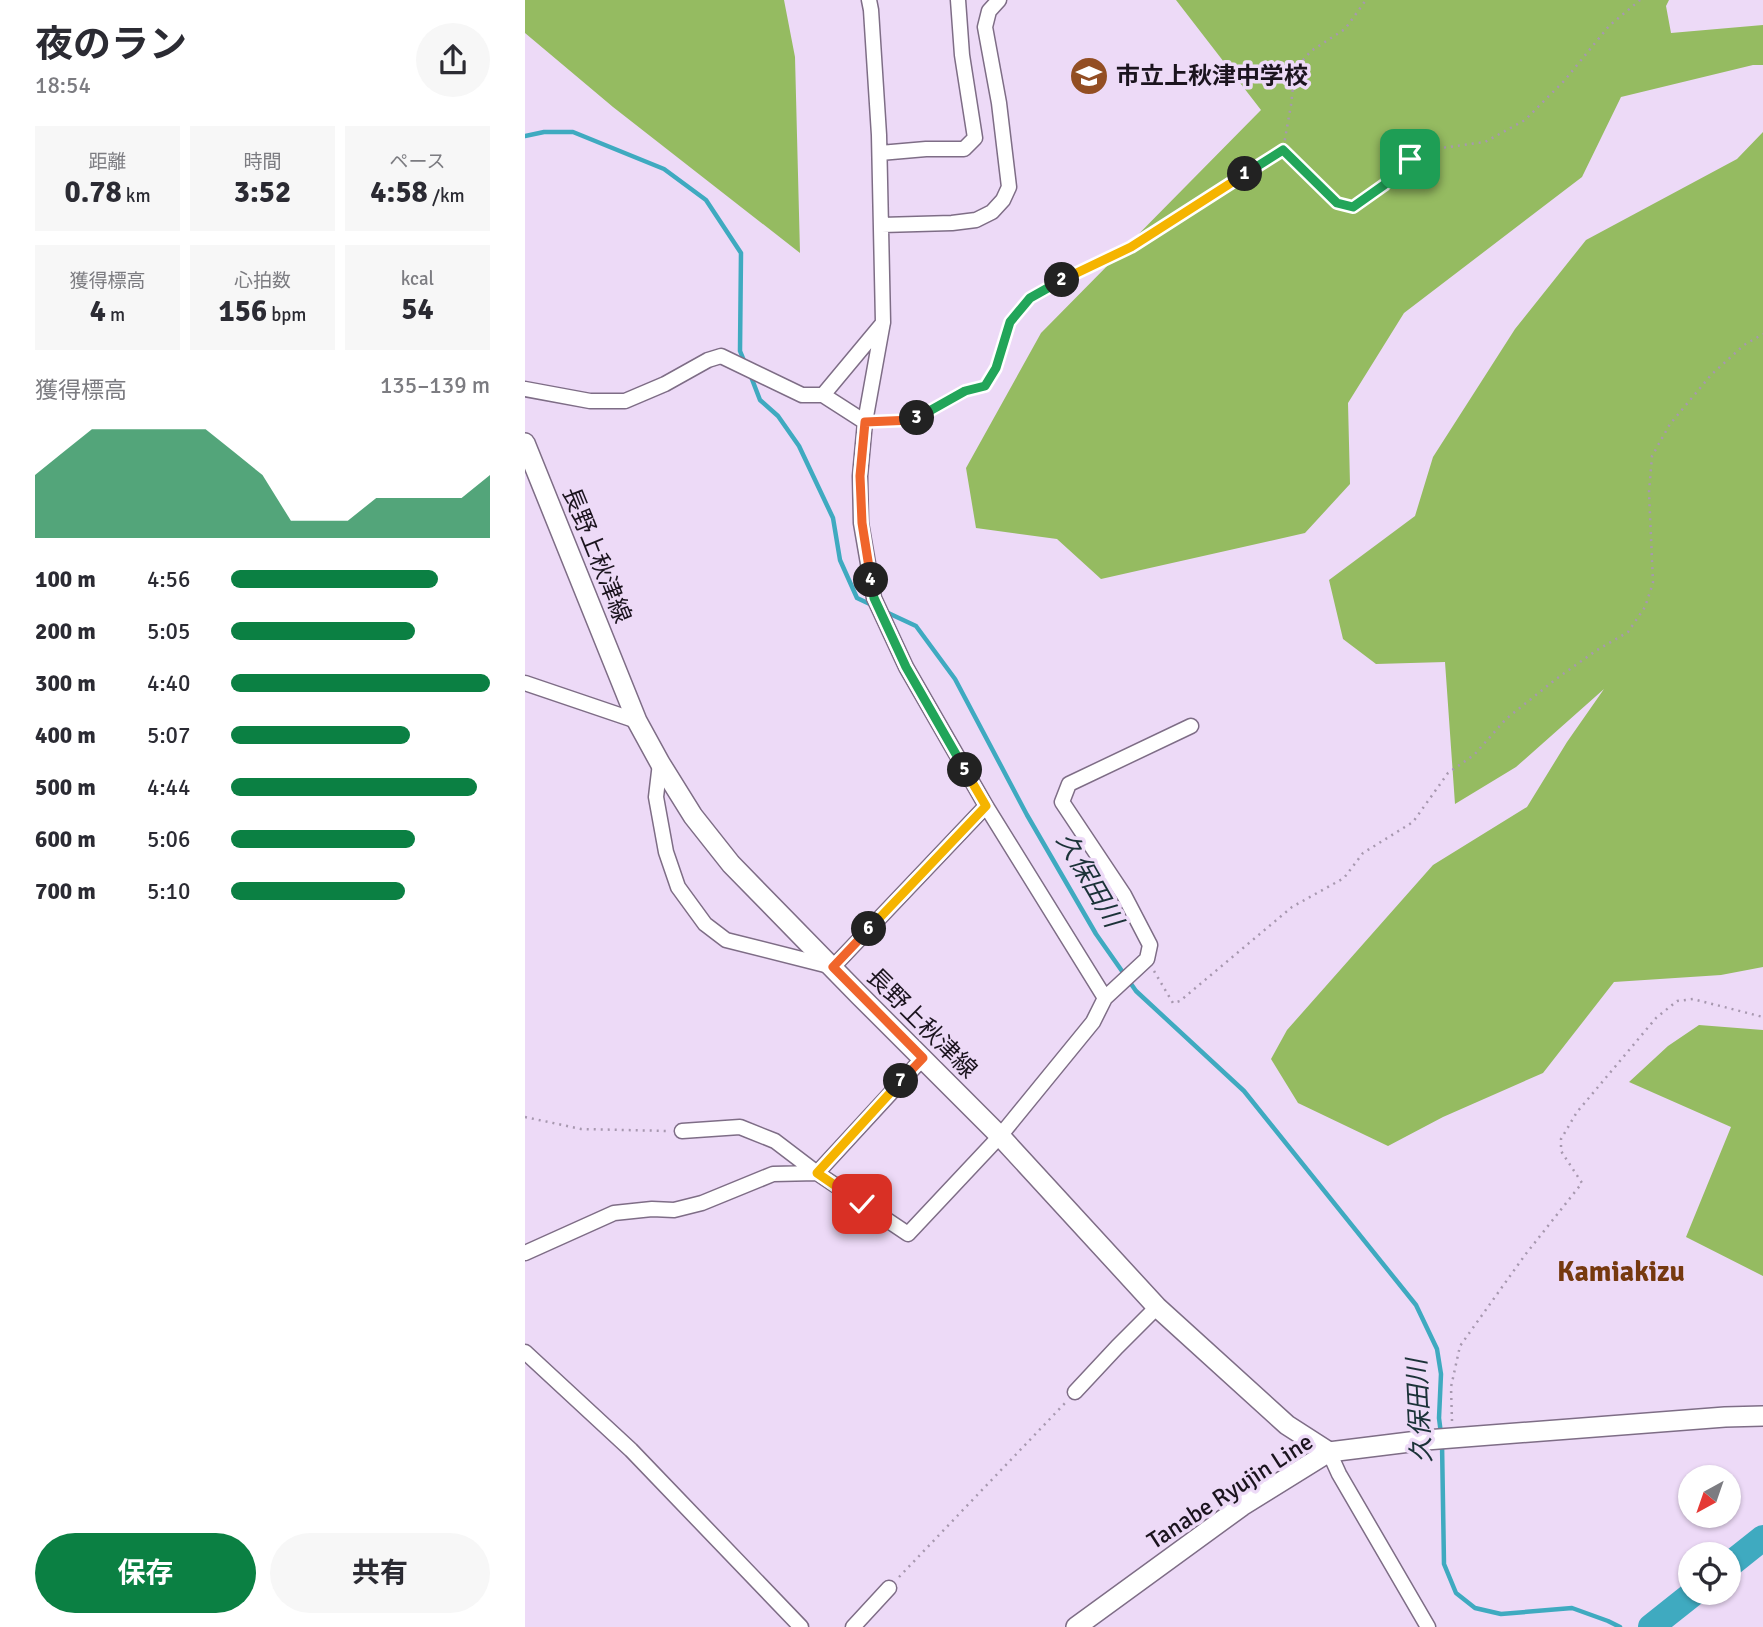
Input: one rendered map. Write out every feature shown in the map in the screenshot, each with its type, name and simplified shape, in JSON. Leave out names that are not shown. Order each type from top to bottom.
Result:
[{"type":"main road","name":"長野上秋津線","points":[[525,443],[637,721],[693,816],[731,864],[1000,1136],[1157,1307],[1287,1425],[1329,1452]]},
{"type":"main road","name":"Tanabe Ryujin Line","points":[[1076,1627],[1242,1506],[1329,1452],[1426,1440],[1725,1416],[1763,1416]]},
{"type":"street","points":[[869,0],[880,153],[883,322],[865,422],[860,476],[862,523],[874,598],[906,667],[986,806],[1105,998]]},
{"type":"street","points":[[880,153],[964,149],[975,138],[962,55],[958,0]]},
{"type":"street","points":[[882,225],[977,220],[992,212],[1003,201],[1009,187],[999,103],[985,27],[989,11],[999,0]]},
{"type":"street","points":[[823,395],[883,322]]},
{"type":"street","points":[[525,389],[590,401],[625,401],[721,356],[802,395],[823,395],[865,422]]},
{"type":"street","points":[[525,683],[637,721]]},
{"type":"street","points":[[682,1131],[740,1127],[775,1141],[817,1173],[908,1234],[1000,1136],[1093,1023],[1105,998],[1147,959],[1150,945],[1123,895],[1062,802],[1069,784],[1191,726]]},
{"type":"street","points":[[660,763],[656,797],[666,852],[678,887],[705,924],[726,940],[833,967],[986,806]]},
{"type":"street","points":[[525,1253],[614,1213],[674,1210],[702,1203],[773,1174],[817,1173],[923,1058]]},
{"type":"street","points":[[1075,1392],[1157,1307]]},
{"type":"street","points":[[525,1352],[631,1451],[801,1627]]},
{"type":"street","points":[[1329,1452],[1339,1474],[1428,1627]]},
{"type":"street","points":[[853,1627],[889,1588]]},
{"type":"path","points":[[865,422],[913,420],[965,391],[985,386],[996,368],[1010,322],[1030,298],[1131,247],[1283,150],[1295,69],[1311,51],[1345,29],[1366,0]]},
{"type":"path","points":[[1283,150],[1337,203],[1353,207],[1384,185],[1410,159],[1434,149],[1485,142],[1525,120],[1565,81],[1609,26],[1640,0]]},
{"type":"path","points":[[1147,959],[1173,1003],[1180,1001],[1292,907],[1344,878],[1363,853],[1413,822],[1448,773],[1474,755],[1506,719],[1556,679],[1628,632],[1646,607],[1653,583],[1649,492],[1652,456],[1669,424],[1711,375],[1744,345],[1763,334]]},
{"type":"path","points":[[1452,1438],[1451,1387],[1460,1346],[1525,1255],[1582,1183],[1561,1152],[1561,1139],[1577,1112],[1656,1018],[1677,1001],[1693,999],[1763,1017]]},
{"type":"path","points":[[525,1117],[581,1129],[682,1131]]},
{"type":"path","points":[[889,1588],[1075,1392]]},
{"type":"green space","points":[[525,0],[784,0],[795,57],[800,253],[613,107],[525,33]]},
{"type":"green space","points":[[1176,0],[1669,0],[1666,6],[1671,33],[1763,25],[1763,65],[1753,65],[1621,97],[1582,177],[1404,313],[1348,403],[1350,484],[1305,533],[1101,579],[1057,539],[976,528],[966,468],[1041,333],[1261,110]]},
{"type":"green space","points":[[1763,132],[1763,967],[1721,975],[1614,982],[1543,1073],[1443,1117],[1388,1146],[1298,1103],[1271,1059],[1287,1030],[1433,865],[1527,807],[1604,689],[1516,767],[1455,804],[1445,662],[1376,664],[1343,639],[1329,580],[1415,516],[1433,457],[1515,329],[1586,240],[1737,159]]},
{"type":"green space","points":[[1699,1025],[1763,1030],[1763,1276],[1686,1237],[1731,1127],[1629,1082],[1668,1046]]},
{"type":"waterway","name":"久保田川","points":[[525,136],[544,132],[573,132],[664,169],[706,200],[741,253],[740,351],[745,363]]},
{"type":"waterway","name":"久保田川","points":[[750,374],[760,400],[778,416],[799,446],[833,518],[840,560],[857,598],[874,606]]},
{"type":"waterway","name":"久保田川","points":[[886,612],[916,626],[955,679],[1027,815],[1096,934],[1136,991],[1244,1091],[1416,1305],[1437,1349],[1441,1374],[1441,1434]]},
{"type":"waterway","name":"久保田川","points":[[1442,1443],[1444,1564],[1456,1593],[1475,1608],[1501,1614],[1572,1608],[1620,1627]]},
{"type":"waterway","points":[[1741,1555],[1763,1538]]},
{"type":"waterway","points":[[1651,1627],[1679,1605]]},
{"type":"place","name":"市立上秋津中学校","points":[[1089,76]]},
{"type":"district","name":"Kamiakizu","points":[[1621,1272]]},
{"type":"route","points":[[862,1204],[817,1173],[923,1058],[833,967],[986,806],[906,667],[874,598],[862,523],[860,476],[865,422],[913,420],[965,391],[985,386],[996,368],[1010,322],[1030,298],[1131,247],[1283,150],[1337,203],[1353,207],[1384,185],[1410,159]]}]
